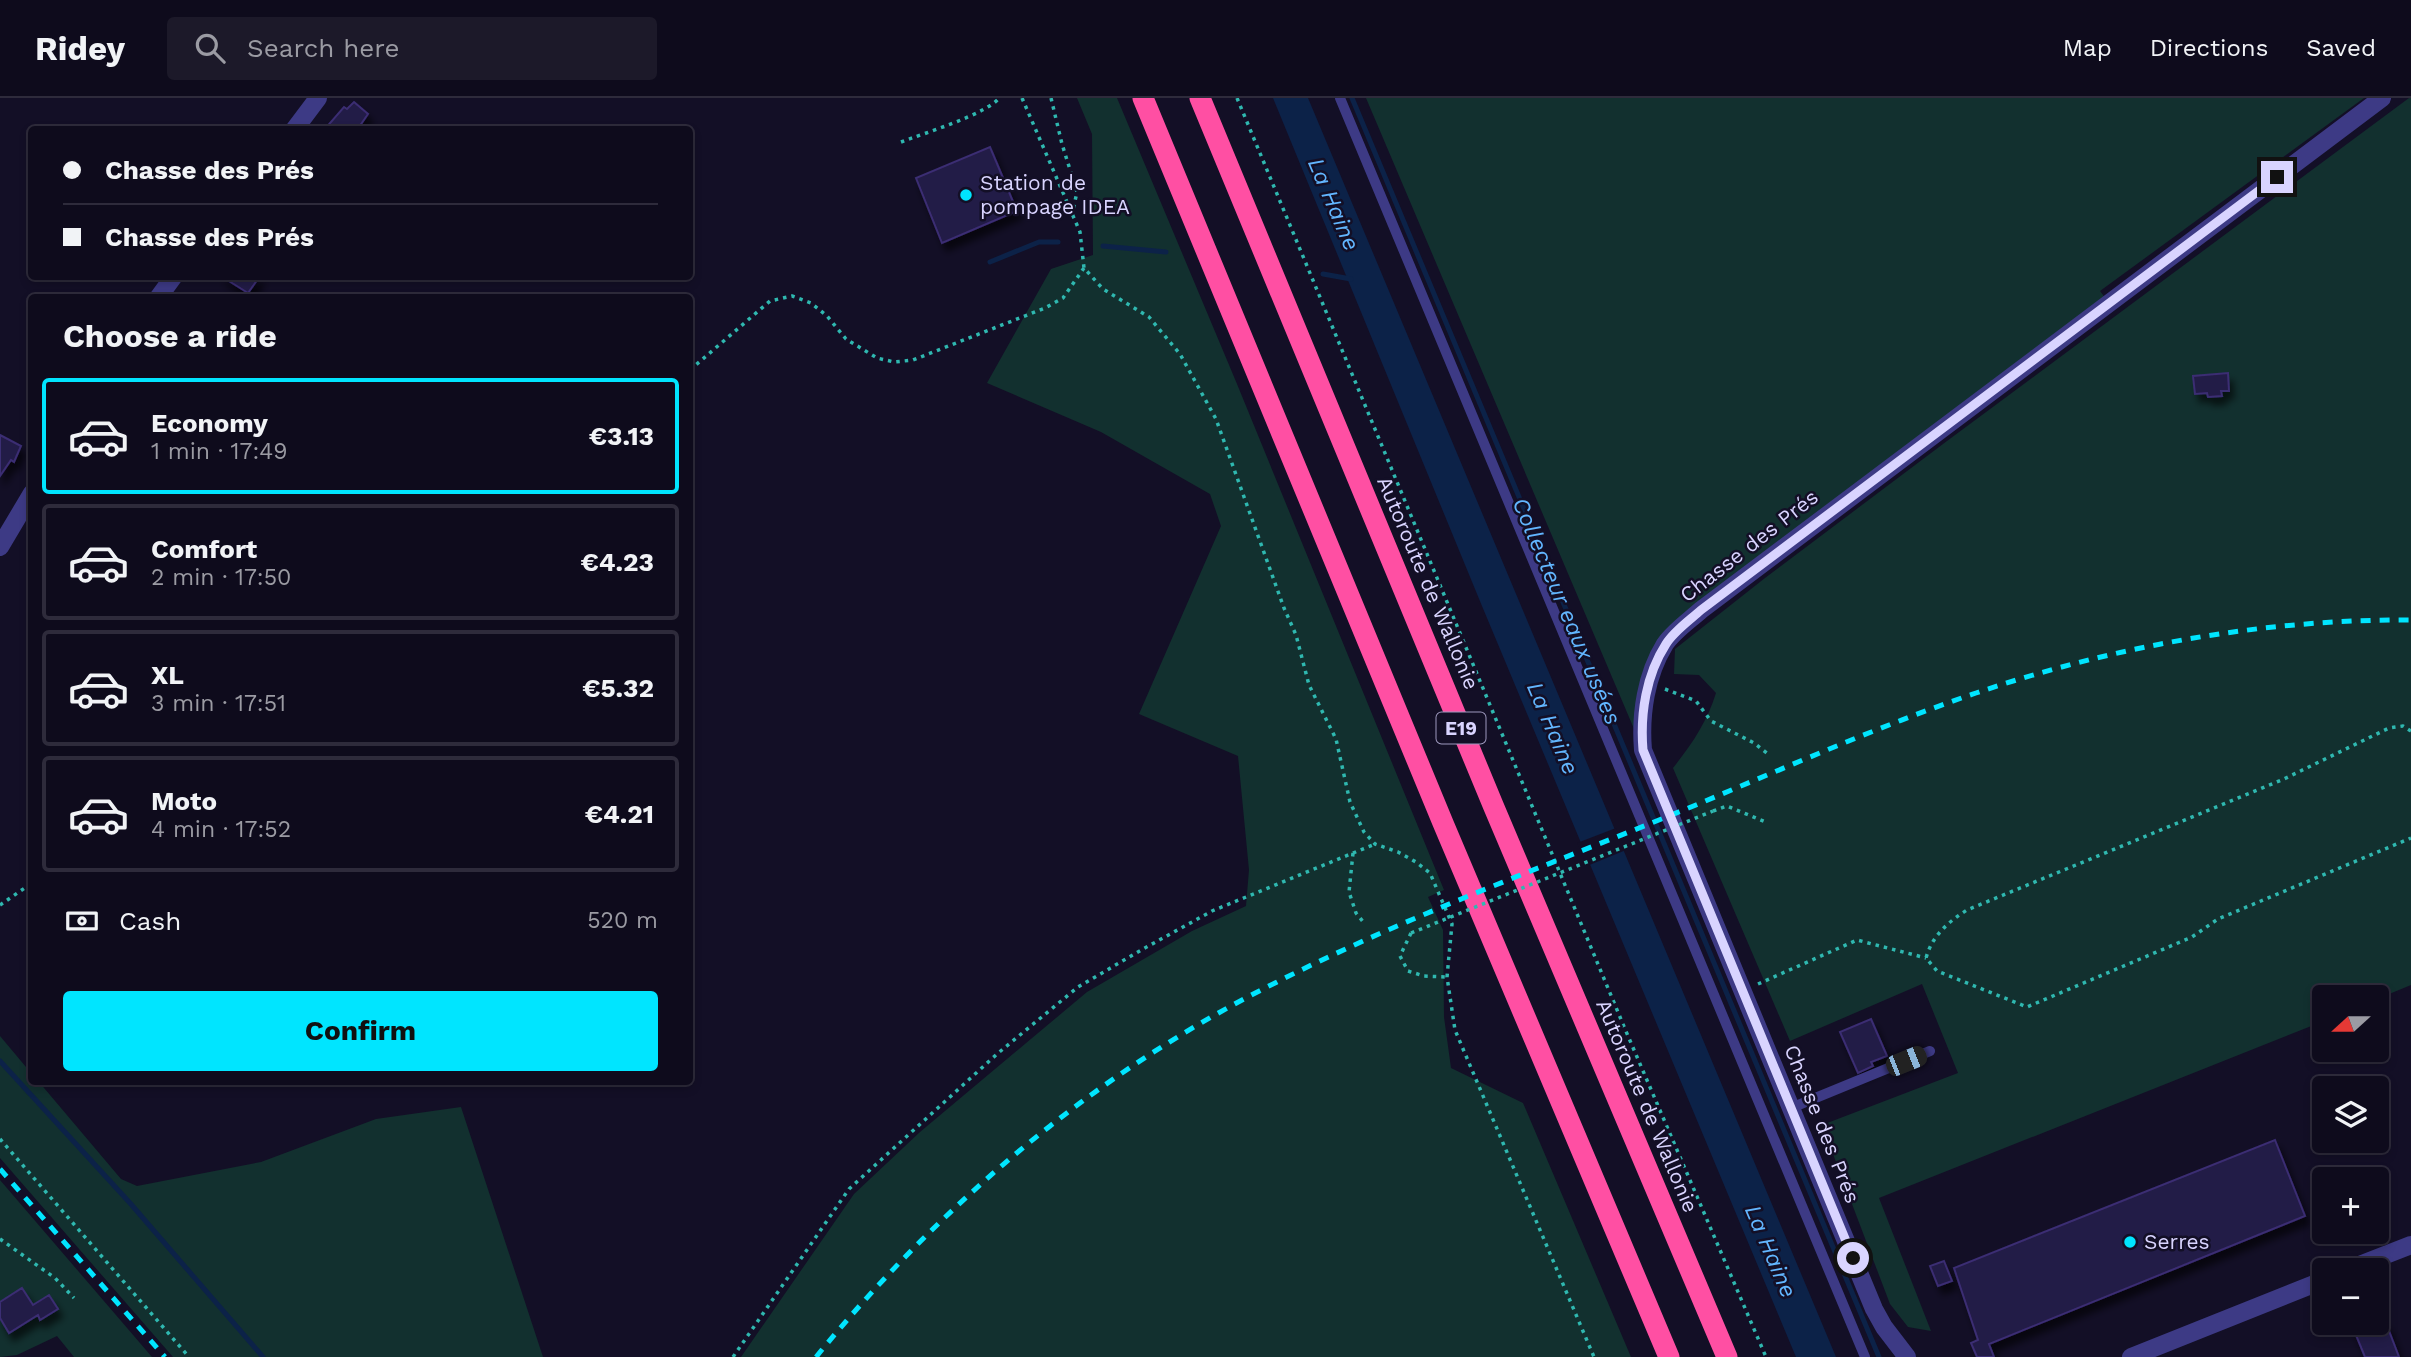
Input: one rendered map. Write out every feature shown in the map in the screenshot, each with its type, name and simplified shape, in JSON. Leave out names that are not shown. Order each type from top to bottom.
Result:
[{"type":"highway","name":"E19","points":[[1143,98],[1443,823],[1669,1357]]},
{"type":"highway","name":"Autoroute de Wallonie","points":[[1200,98],[1493,805],[1727,1357]]},
{"type":"street","points":[[297,126],[318,98]]},
{"type":"street","name":"Chasse des Prés","points":[[1907,1357],[1884,1328],[1874,1308],[1643,750],[1641,732],[1648,683],[1667,642],[1701,610],[2382,98]]},
{"type":"street","points":[[0,547],[28,500]]},
{"type":"street","points":[[2378,1258],[2411,1245]]},
{"type":"street","points":[[2131,1357],[2312,1285]]},
{"type":"lane","points":[[1339,98],[1865,1357]]},
{"type":"lane","points":[[1791,1108],[1930,1051]]},
{"type":"path","points":[[901,142],[975,113],[999,98]]},
{"type":"path","points":[[1022,98],[1073,212],[1080,232],[1084,268],[1104,289],[1149,317],[1180,354],[1216,419],[1296,635],[1309,685],[1336,738],[1345,781],[1355,814],[1364,832],[1375,844],[1398,852],[1430,873],[1452,924],[1447,977],[1455,1030],[1594,1357]]},
{"type":"path","points":[[1051,98],[1077,192],[1073,212]]},
{"type":"path","points":[[1237,98],[1625,1029],[1766,1357]]},
{"type":"path","points":[[693,367],[770,301],[792,296],[811,303],[827,316],[845,339],[877,358],[894,362],[913,360],[1045,308],[1063,298],[1084,268]]},
{"type":"path","points":[[1648,683],[1696,701],[1711,721],[1754,743],[1768,754]]},
{"type":"path","points":[[1926,958],[1929,946],[1948,922],[1967,910],[2284,779],[2389,728],[2403,726],[2411,731]]},
{"type":"path","points":[[1447,977],[1424,976],[1408,971],[1400,956],[1411,933],[1727,806],[1768,823]]},
{"type":"path","points":[[1742,991],[1857,940],[1926,958],[1937,971],[2027,1007],[2192,937],[2218,919],[2411,838]]},
{"type":"path","points":[[733,1357],[849,1189],[997,1054],[1078,987],[1212,911],[1375,844]]},
{"type":"path","points":[[1353,853],[1349,892],[1356,913],[1364,923]]},
{"type":"path","points":[[0,905],[28,886]]},
{"type":"path","points":[[0,1139],[189,1357]]},
{"type":"path","points":[[0,1238],[55,1278],[74,1298]]},
{"type":"green space","points":[[1077,98],[1117,98],[1444,890],[1428,897],[1443,930],[1444,1017],[1451,1068],[1523,1103],[1631,1357],[741,1357],[854,1194],[920,1132],[1087,992],[1192,931],[1246,906],[1249,870],[1238,756],[1139,714],[1221,526],[1210,494],[1101,432],[987,383],[1051,269],[1093,255],[1092,134]]},
{"type":"green space","points":[[1366,98],[2364,98],[2100,291],[2109,303],[1666,642],[1648,683],[1643,750]]},
{"type":"green space","points":[[2411,98],[2411,985],[2389,994],[2389,985],[2312,985],[2312,1026],[1879,1198],[1931,1331],[1908,1327],[1890,1304],[1822,1125],[1958,1073],[1922,984],[1790,1041],[1673,768],[1698,732],[1716,693],[1699,675],[1674,674],[1675,649],[1947,441]]},
{"type":"green space","points":[[0,1036],[28,1069],[28,1085],[42,1085],[121,1179],[137,1186],[261,1162],[376,1119],[461,1107],[543,1357],[173,1357],[0,1158]]},
{"type":"green space","points":[[0,1180],[152,1357],[74,1357],[57,1336],[17,1355],[0,1357]]},
{"type":"water","name":"La Haine","points":[[1273,98],[1308,98],[1836,1357],[1796,1357]]},
{"type":"pier","points":[[1616,828],[1626,850],[1587,866],[1577,843]]},
{"type":"building","points":[[354,102],[368,114],[360,126],[327,126],[344,107],[347,109]]},
{"type":"building","name":"Station de pompage IDEA","points":[[990,147],[1017,211],[942,243],[916,178]]},
{"type":"building","points":[[227,280],[257,280],[248,293]]},
{"type":"building","points":[[2228,373],[2229,391],[2221,391],[2222,396],[2195,394],[2193,376]]},
{"type":"building","points":[[0,435],[21,446],[14,462],[11,460],[0,476]]},
{"type":"building","points":[[1871,1019],[1887,1056],[1871,1062],[1873,1066],[1858,1073],[1840,1032]]},
{"type":"building","name":"Serres","points":[[2275,1140],[2305,1216],[1989,1344],[1994,1357],[1977,1357],[1971,1343],[1978,1340],[1954,1268]]},
{"type":"building","points":[[1944,1261],[1952,1281],[1938,1286],[1930,1266]]},
{"type":"building","points":[[22,1288],[33,1305],[49,1295],[58,1309],[40,1320],[38,1315],[9,1333],[0,1318],[0,1302]]},
{"type":"building","points":[[2389,1331],[2399,1357],[2365,1357],[2356,1335],[2389,1335]]},
{"type":"waterway","name":"Collecteur eaux usées","points":[[1352,98],[1879,1357]]},
{"type":"waterway","points":[[990,262],[1039,242],[1058,242]]},
{"type":"waterway","points":[[1103,246],[1166,252]]},
{"type":"waterway","points":[[1323,274],[1351,279]]},
{"type":"waterway","points":[[0,1061],[130,1203],[263,1357]]},
{"type":"railway","points":[[816,1357],[865,1300],[969,1194],[1084,1100],[1145,1057],[1209,1018],[1326,958],[1429,912],[1868,733],[2029,676],[2191,638],[2301,624],[2411,620]]},
{"type":"railway","points":[[0,1169],[165,1357]]},
{"type":"place","name":"Station de pompage IDEA","points":[[966,195]]},
{"type":"place","name":"Serres","points":[[2130,1242]]},
{"type":"route","points":[[1853,1258],[1643,750],[1641,732],[1648,683],[1667,642],[1701,610],[2277,177]]}]
